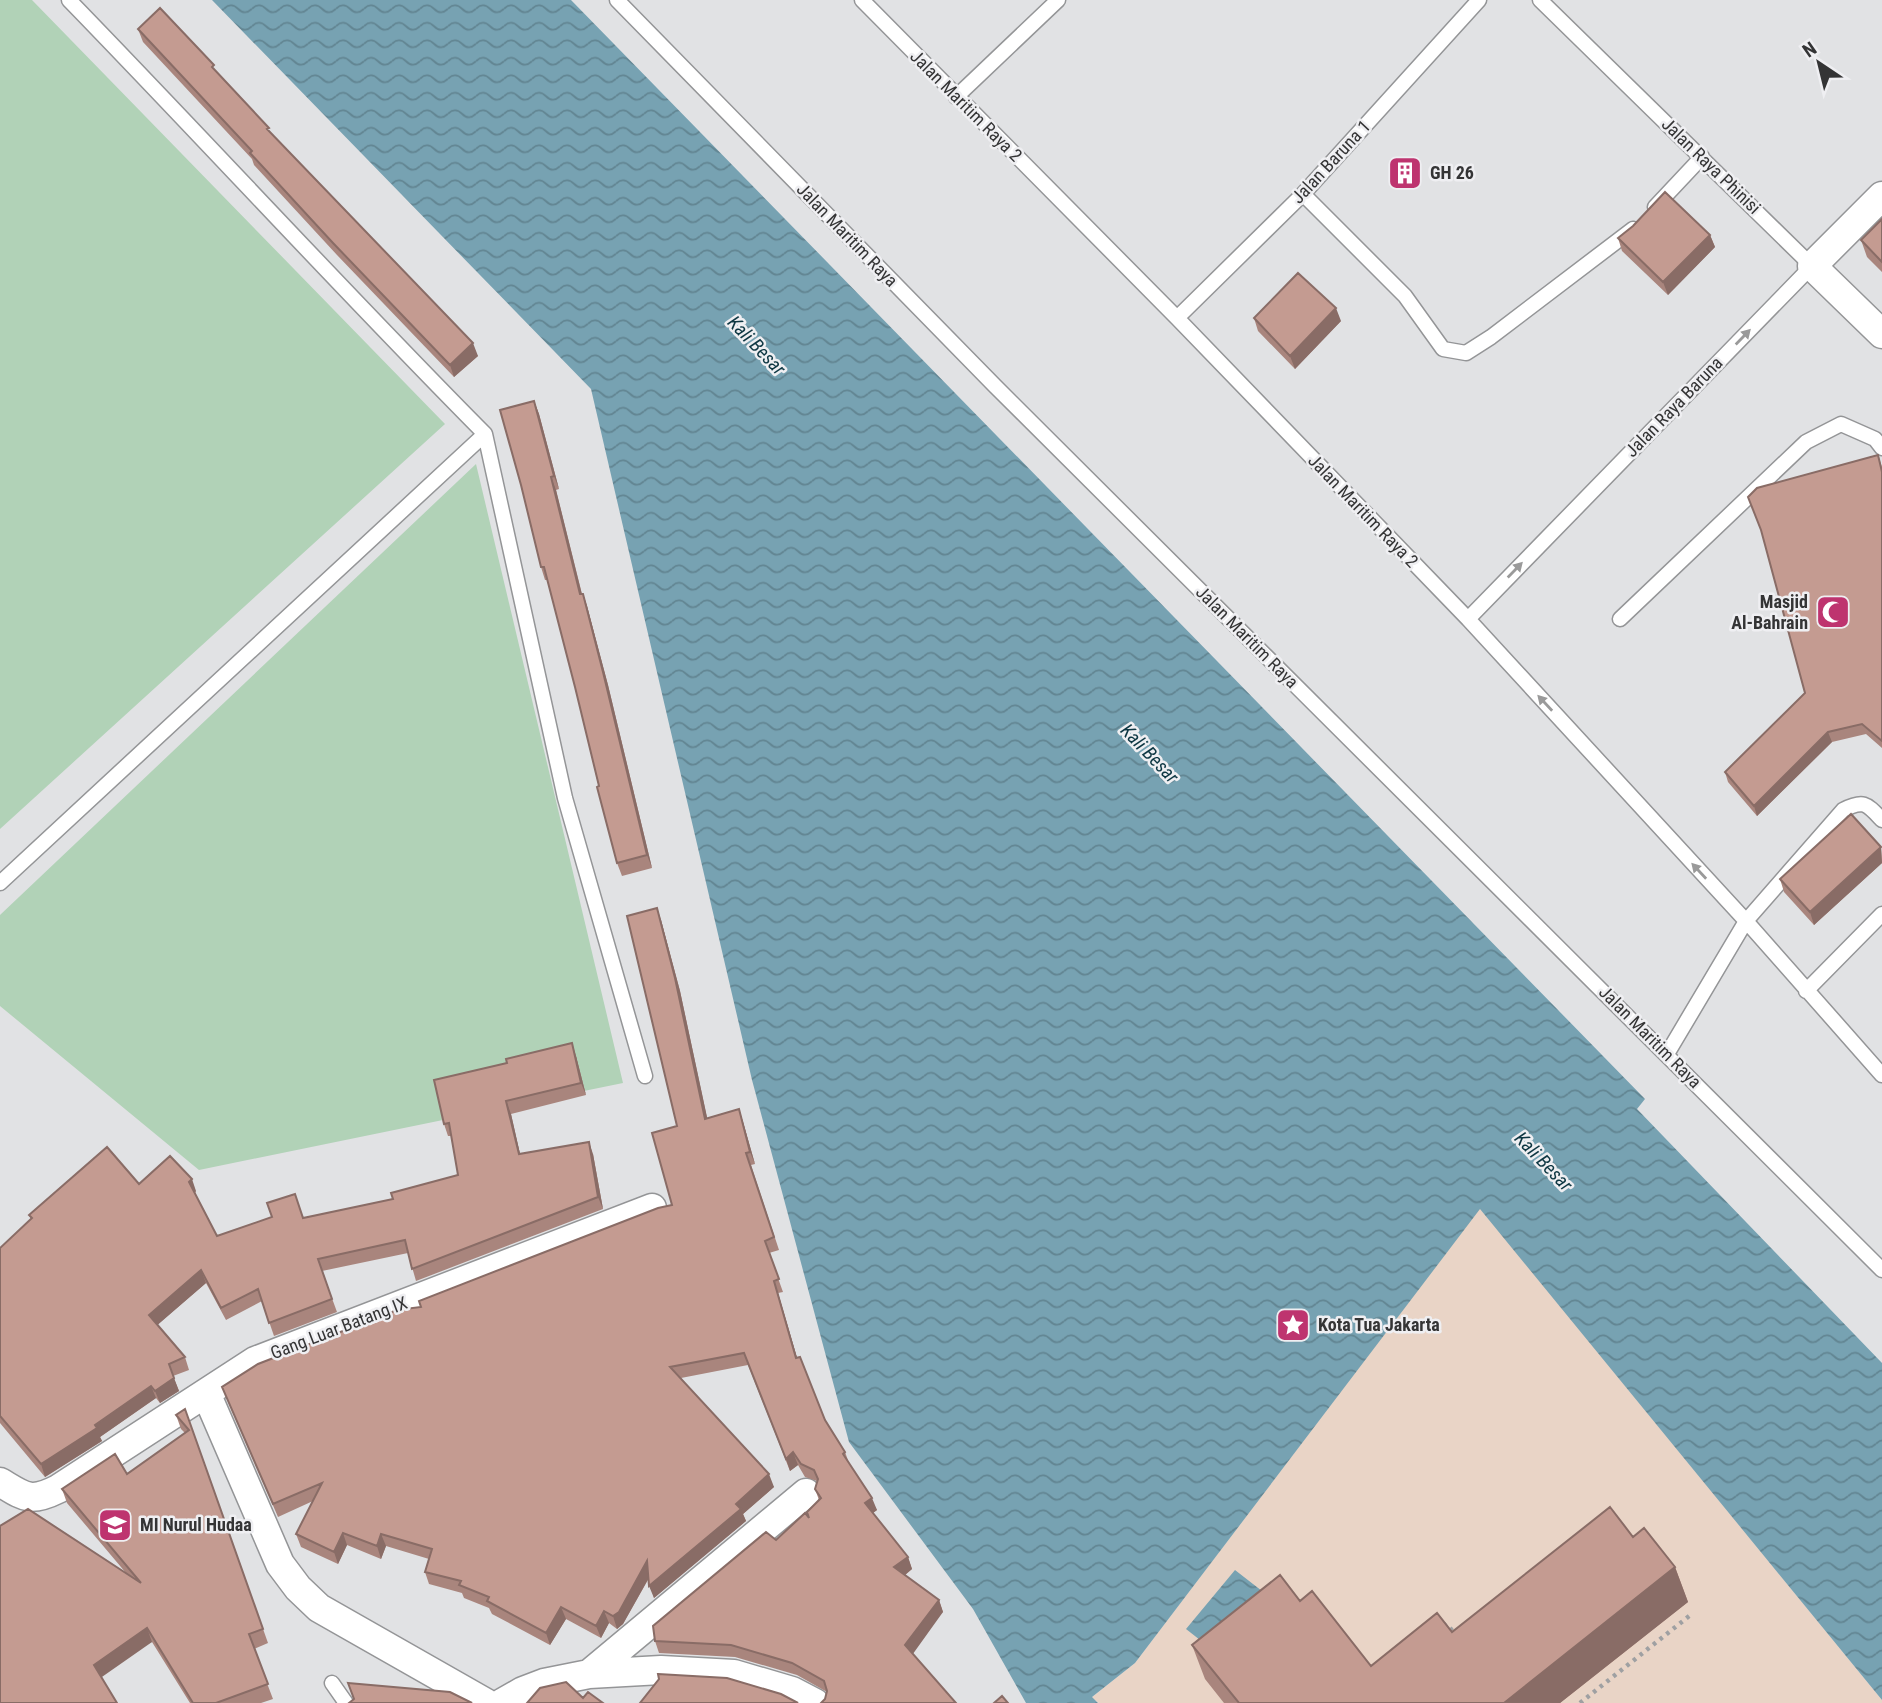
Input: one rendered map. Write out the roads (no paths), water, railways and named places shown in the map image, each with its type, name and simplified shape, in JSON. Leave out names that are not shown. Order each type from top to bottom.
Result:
[{"type":"street","name":"Jalan Raya Baruna","points":[[1812,266],[1882,196]]},
{"type":"street","name":"Jalan Raya Phinisi","points":[[1812,266],[1882,334]]},
{"type":"street","name":"Gang Luar Batang IX","points":[[0,1482],[25,1497],[39,1499],[255,1360],[652,1208]]},
{"type":"street","points":[[206,1392],[280,1564],[298,1588],[318,1608],[486,1703]]},
{"type":"street","points":[[589,1674],[806,1493]]},
{"type":"street","points":[[502,1703],[533,1687],[589,1674],[661,1670],[734,1674],[792,1691],[815,1703]]},
{"type":"lane","points":[[69,0],[200,135],[360,309],[485,434],[565,798],[645,1076]]},
{"type":"lane","name":"Jalan Maritim Raya","points":[[617,0],[985,376],[1882,1270]]},
{"type":"lane","name":"Jalan Maritim Raya 2","points":[[862,0],[1177,318],[1468,619],[1746,921],[1882,1075]]},
{"type":"lane","points":[[956,97],[1058,0]]},
{"type":"lane","name":"Jalan Baruna 1","points":[[1177,318],[1303,194],[1479,0]]},
{"type":"lane","name":"Jalan Raya Phinisi","points":[[1540,0],[1812,266]]},
{"type":"lane","points":[[1303,194],[1405,296],[1443,349],[1466,353],[1631,232],[1702,157]]},
{"type":"lane","name":"Jalan Raya Baruna","points":[[1468,619],[1812,266]]},
{"type":"lane","points":[[1620,619],[1806,442],[1841,424],[1875,439],[1882,448]]},
{"type":"lane","points":[[0,883],[485,434]]},
{"type":"lane","points":[[1667,1054],[1746,921],[1843,810],[1856,803],[1867,805],[1882,820]]},
{"type":"lane","points":[[1806,991],[1882,914]]},
{"type":"lane","points":[[332,1683],[346,1703]]},
{"type":"water","name":"Kali Besar","points":[[212,0],[571,0],[1645,1099],[1637,1109],[1882,1363],[1882,1700],[1480,1209],[1135,1663],[1092,1697],[1098,1703],[1026,1703],[973,1609],[849,1442],[752,1080],[591,389]]},
{"type":"water","points":[[1235,1570],[1262,1591],[1214,1651],[1186,1629]]},
{"type":"place","name":"GH 26","points":[[1405,173]]},
{"type":"place","name":"Masjid Al-Bahrain","points":[[1833,612]]},
{"type":"place","name":"Kota Tua Jakarta","points":[[1293,1325]]},
{"type":"place","name":"MI Nurul Hudaa","points":[[115,1525]]}]
